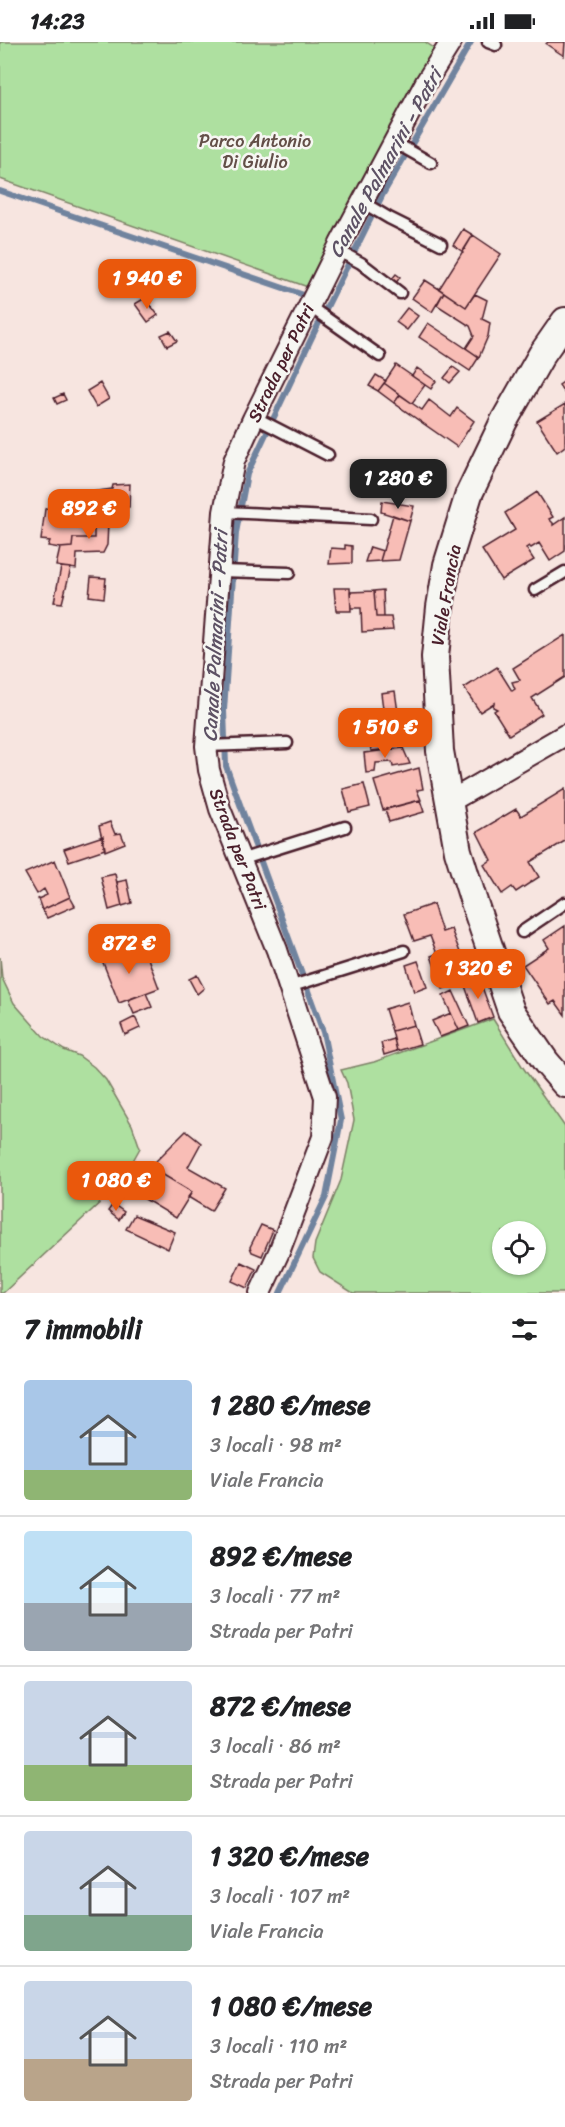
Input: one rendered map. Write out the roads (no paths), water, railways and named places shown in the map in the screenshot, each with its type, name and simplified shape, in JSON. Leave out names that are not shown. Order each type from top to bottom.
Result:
[{"type":"street","name":"Strada per Patri","points":[[260,1293],[279,1252],[323,1137],[325,1096],[292,987],[244,859],[220,809],[209,770],[229,572],[227,513],[234,461],[397,144],[426,82],[451,42]]},
{"type":"street","name":"Viale Francia","points":[[565,321],[542,354],[504,421],[469,494],[447,565],[435,657],[440,751],[458,851],[511,1011],[546,1062],[565,1084]]},
{"type":"street","points":[[448,802],[565,735]]},
{"type":"lane","points":[[397,144],[427,162]]},
{"type":"lane","points":[[365,204],[441,244]]},
{"type":"lane","points":[[341,252],[361,263],[400,293]]},
{"type":"lane","points":[[312,309],[380,356]]},
{"type":"lane","points":[[257,419],[328,454]]},
{"type":"lane","points":[[227,513],[371,519]]},
{"type":"lane","points":[[229,572],[289,573]]},
{"type":"lane","points":[[535,590],[565,572]]},
{"type":"lane","points":[[210,746],[287,743]]},
{"type":"lane","points":[[244,859],[345,827]]},
{"type":"lane","points":[[522,932],[565,903]]},
{"type":"lane","points":[[292,987],[404,951]]},
{"type":"waterway","name":"Canale Palmarini - Patri","points":[[280,1293],[326,1197],[341,1120],[323,1032],[226,766],[224,710],[236,533],[247,474],[313,335],[383,194],[471,42]]},
{"type":"waterway","points":[[0,191],[301,294]]},
{"type":"park label","name":"Parco Antonio Di Giulio","points":[[255,151]]}]
